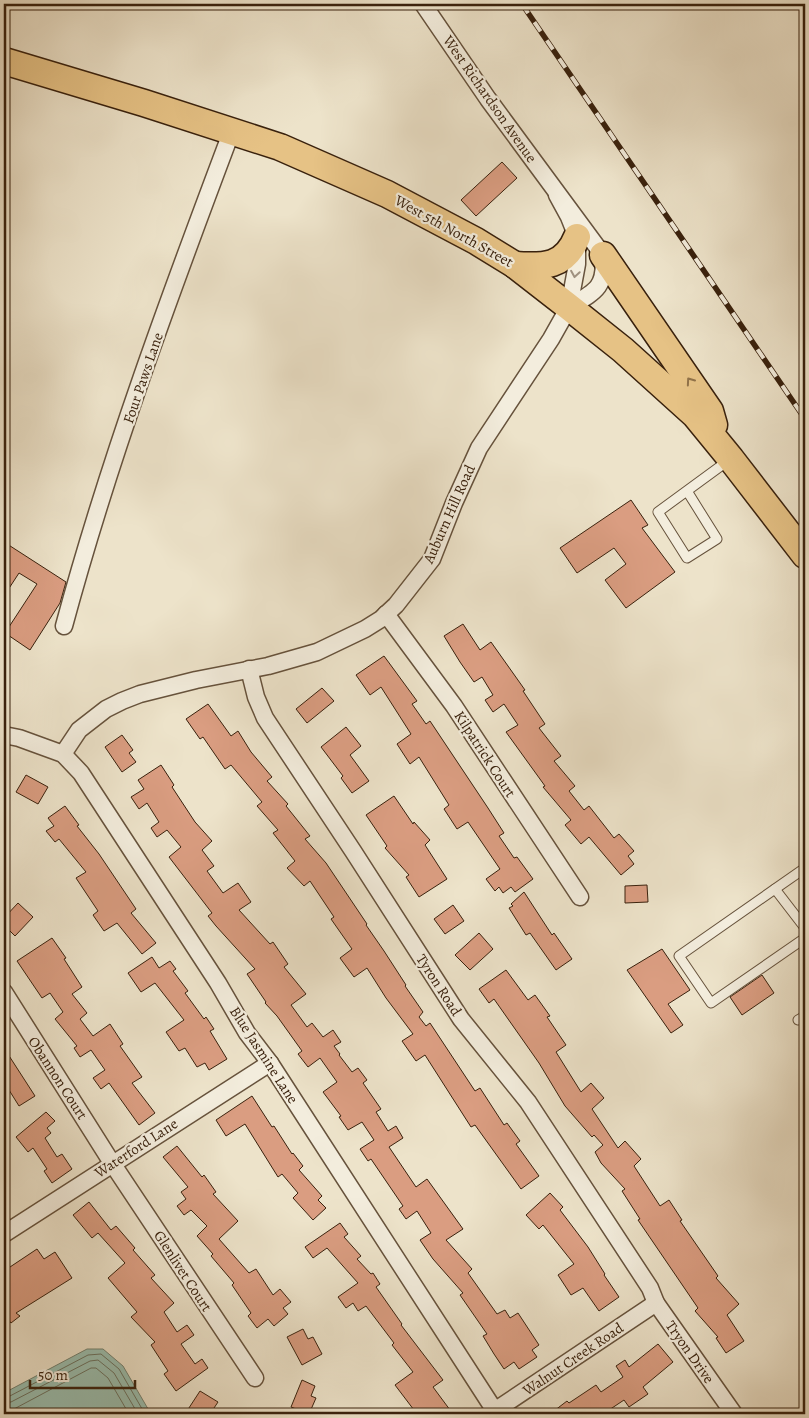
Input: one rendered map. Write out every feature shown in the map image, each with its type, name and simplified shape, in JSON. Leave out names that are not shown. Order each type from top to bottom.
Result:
[{"type":"main road","name":"West 5th North Street","points":[[4,61],[144,103],[231,133],[280,147],[387,194],[445,223],[515,265],[644,368],[695,415],[805,556]]},
{"type":"main road","points":[[515,265],[543,266],[558,261],[573,248],[577,237]]},
{"type":"main road","points":[[603,255],[710,411],[723,450]]},
{"type":"street","name":"West Richardson Avenue","points":[[422,4],[557,195],[603,255]]},
{"type":"street","name":"Four Paws Lane","points":[[64,626],[83,554],[147,364],[231,133]]},
{"type":"street","name":"West Richardson Avenue","points":[[557,195],[569,216],[577,237],[576,264],[569,307]]},
{"type":"street","points":[[569,307],[600,286],[604,274],[603,255]]},
{"type":"street","name":"Auburn Hill Road","points":[[64,754],[79,730],[106,709],[122,701],[140,694],[268,666],[317,652],[365,629],[386,614],[396,605],[432,559],[479,448],[551,339],[569,307]]},
{"type":"street","name":"Kilpatrick Court","points":[[386,614],[454,706],[580,897]]},
{"type":"street","name":"Tyron Road","points":[[250,669],[256,697],[264,718],[461,1019],[528,1102],[653,1296]]},
{"type":"street","points":[[4,735],[19,738],[64,754]]},
{"type":"street","name":"Blue Jasmine Lane","points":[[64,754],[91,789],[218,983],[247,1032],[270,1063],[493,1412]]},
{"type":"street","name":"Obannon Court","points":[[4,992],[112,1163]]},
{"type":"street","name":"Waterford Lane","points":[[4,1234],[270,1063]]},
{"type":"street","name":"Glenlivet Court","points":[[112,1163],[254,1378]]},
{"type":"street","name":"Walnut Creek Road","points":[[493,1412],[653,1296]]},
{"type":"street","name":"Tryon Drive","points":[[653,1296],[734,1414]]},
{"type":"lane","points":[[687,491],[717,539],[687,558],[658,512],[687,491],[723,450]]},
{"type":"lane","points":[[805,868],[679,956],[711,1003],[805,938]]},
{"type":"lane","points":[[775,889],[805,928]]},
{"type":"water","points":[[87,1349],[103,1349],[123,1366],[151,1414],[4,1414],[4,1393]]},
{"type":"building","points":[[502,162],[517,178],[476,216],[461,200]]},
{"type":"building","points":[[631,500],[648,525],[642,528],[675,572],[626,608],[605,580],[626,564],[614,548],[577,573],[560,548]]},
{"type":"building","points":[[4,542],[66,582],[60,603],[30,650],[5,633],[37,584],[19,573],[4,596]]},
{"type":"building","points":[[463,624],[480,650],[491,642],[525,690],[523,691],[545,724],[539,728],[561,756],[554,761],[575,786],[569,791],[584,810],[589,806],[614,838],[619,834],[634,851],[628,856],[634,864],[621,875],[589,837],[581,844],[565,825],[571,820],[543,787],[545,786],[506,732],[518,725],[504,704],[493,712],[485,700],[493,695],[482,677],[474,682],[460,662],[444,636]]},
{"type":"building","points":[[384,656],[417,701],[412,704],[426,724],[430,721],[504,833],[499,836],[514,858],[517,857],[533,879],[515,892],[511,887],[503,893],[499,887],[495,891],[486,879],[500,869],[468,822],[457,829],[444,809],[449,805],[419,757],[410,764],[397,744],[411,734],[381,687],[370,695],[356,675]]},
{"type":"building","points":[[322,688],[334,701],[307,723],[296,709]]},
{"type":"building","points":[[208,704],[231,736],[238,731],[251,752],[272,777],[267,781],[288,804],[286,806],[310,836],[305,839],[326,863],[367,924],[423,1012],[419,1017],[426,1026],[430,1023],[475,1091],[480,1088],[504,1125],[507,1123],[520,1141],[516,1144],[539,1176],[521,1189],[475,1125],[471,1127],[425,1055],[416,1061],[402,1041],[413,1034],[386,998],[367,968],[354,977],[340,958],[352,949],[331,919],[334,917],[310,881],[304,886],[287,868],[295,861],[273,833],[278,830],[257,806],[262,802],[231,765],[225,769],[203,737],[200,739],[186,719]]},
{"type":"building","points":[[346,727],[361,746],[350,755],[369,781],[352,793],[341,778],[343,776],[321,747]]},
{"type":"building","points":[[122,735],[133,750],[129,753],[136,762],[122,772],[105,747]]},
{"type":"building","points":[[161,765],[174,785],[172,787],[195,822],[212,841],[202,850],[214,866],[207,871],[223,893],[238,883],[251,902],[239,910],[270,944],[273,942],[288,964],[284,967],[306,994],[291,1005],[307,1027],[312,1023],[323,1037],[333,1030],[341,1042],[334,1046],[352,1072],[358,1068],[367,1080],[363,1083],[381,1109],[376,1112],[388,1131],[396,1126],[403,1138],[389,1147],[416,1187],[427,1179],[463,1229],[446,1240],[472,1269],[468,1273],[497,1314],[505,1310],[510,1318],[518,1313],[539,1345],[532,1350],[537,1357],[519,1369],[514,1362],[504,1369],[483,1336],[487,1334],[460,1295],[463,1293],[433,1259],[420,1240],[431,1233],[417,1211],[406,1219],[399,1209],[403,1206],[371,1159],[368,1161],[360,1149],[374,1140],[362,1122],[348,1130],[339,1117],[341,1116],[323,1092],[337,1082],[320,1058],[308,1067],[298,1054],[302,1051],[277,1016],[265,1003],[247,974],[255,969],[208,916],[212,913],[169,857],[181,847],[167,830],[157,837],[151,828],[159,822],[147,803],[139,809],[131,797],[144,789],[138,780]]},
{"type":"building","points":[[26,775],[48,787],[38,804],[16,792]]},
{"type":"building","points":[[394,796],[413,824],[414,822],[430,840],[425,845],[447,879],[419,897],[406,877],[409,875],[385,848],[387,846],[366,815]]},
{"type":"building","points":[[65,806],[136,909],[131,913],[156,943],[142,954],[117,923],[104,931],[93,915],[98,911],[76,878],[86,872],[59,839],[55,842],[46,831],[54,826],[48,818]]},
{"type":"building","points":[[647,885],[648,902],[625,903],[625,886]]},
{"type":"building","points":[[524,892],[552,935],[554,933],[572,959],[556,970],[530,933],[526,935],[509,908],[513,906],[511,904]]},
{"type":"building","points":[[18,903],[33,917],[15,936],[10,931],[4,938],[4,918]]},
{"type":"building","points":[[453,905],[464,921],[445,934],[434,919]]},
{"type":"building","points":[[479,933],[493,949],[470,970],[455,955]]},
{"type":"building","points":[[52,938],[82,987],[72,994],[87,1013],[80,1019],[93,1036],[110,1024],[123,1044],[120,1046],[142,1077],[132,1083],[155,1113],[139,1125],[109,1083],[101,1089],[93,1078],[105,1070],[91,1050],[80,1057],[74,1048],[77,1046],[55,1019],[63,1012],[50,993],[42,998],[17,961]]},
{"type":"building","points":[[662,949],[690,990],[668,1004],[683,1025],[671,1033],[627,970]]},
{"type":"building","points":[[152,957],[159,968],[170,961],[176,969],[173,971],[188,991],[185,993],[204,1019],[206,1017],[214,1029],[210,1031],[227,1059],[209,1070],[205,1063],[197,1067],[185,1048],[179,1051],[166,1032],[184,1020],[155,983],[141,992],[128,973]]},
{"type":"building","points":[[506,970],[528,1000],[535,995],[550,1016],[547,1017],[566,1045],[556,1052],[581,1092],[591,1083],[604,1098],[592,1109],[618,1148],[625,1141],[641,1159],[634,1166],[660,1206],[669,1200],[682,1220],[680,1221],[718,1276],[716,1278],[739,1304],[727,1315],[744,1341],[726,1353],[716,1338],[718,1337],[695,1311],[698,1308],[638,1220],[640,1219],[622,1191],[625,1189],[601,1163],[595,1152],[603,1145],[594,1135],[592,1137],[565,1106],[539,1063],[494,999],[489,1003],[479,989]]},
{"type":"building","points":[[762,975],[774,993],[742,1015],[730,997]]},
{"type":"building","points":[[4,1048],[35,1096],[19,1106],[4,1082]]},
{"type":"building","points":[[252,1096],[272,1127],[274,1126],[292,1154],[303,1166],[299,1170],[322,1196],[318,1200],[326,1208],[313,1220],[293,1198],[298,1193],[282,1174],[278,1177],[245,1124],[226,1136],[216,1120]]},
{"type":"building","points":[[46,1112],[55,1121],[47,1128],[51,1133],[45,1138],[57,1157],[62,1154],[72,1169],[52,1183],[44,1171],[47,1169],[33,1148],[28,1152],[16,1137]]},
{"type":"building","points":[[177,1146],[202,1177],[204,1175],[216,1192],[213,1194],[238,1221],[219,1239],[249,1273],[256,1269],[273,1295],[280,1289],[291,1302],[283,1308],[288,1314],[274,1326],[268,1319],[257,1328],[248,1316],[251,1313],[232,1285],[234,1283],[197,1236],[207,1226],[191,1210],[184,1215],[177,1206],[186,1199],[181,1192],[188,1187],[163,1157]]},
{"type":"building","points":[[550,1193],[563,1207],[560,1210],[588,1247],[619,1297],[599,1311],[583,1288],[571,1295],[558,1275],[574,1264],[543,1225],[539,1229],[526,1215]]},
{"type":"building","points":[[89,1202],[111,1230],[116,1226],[135,1248],[133,1250],[155,1275],[151,1278],[174,1303],[164,1312],[177,1332],[187,1325],[194,1335],[181,1344],[195,1364],[202,1359],[208,1368],[176,1391],[164,1374],[168,1371],[151,1345],[155,1342],[131,1317],[137,1312],[108,1278],[125,1263],[98,1233],[92,1238],[73,1215]]},
{"type":"building","points":[[340,1223],[348,1234],[344,1237],[361,1256],[357,1259],[371,1274],[373,1273],[380,1284],[376,1287],[401,1325],[443,1380],[433,1387],[453,1414],[417,1414],[395,1385],[413,1372],[392,1345],[394,1343],[366,1306],[358,1311],[353,1303],[346,1308],[338,1297],[358,1283],[327,1248],[313,1258],[305,1247]]},
{"type":"building","points":[[37,1249],[44,1259],[55,1252],[72,1278],[16,1313],[20,1316],[11,1323],[7,1318],[4,1320],[4,1271]]},
{"type":"building","points":[[303,1329],[308,1339],[313,1337],[322,1354],[302,1365],[287,1337]]},
{"type":"building","points":[[658,1344],[673,1362],[643,1387],[648,1394],[629,1407],[624,1400],[603,1414],[600,1414],[596,1409],[588,1414],[550,1414],[567,1401],[569,1403],[596,1385],[601,1392],[623,1377],[616,1366],[625,1360],[629,1367]]},
{"type":"building","points":[[302,1380],[315,1386],[311,1396],[316,1398],[309,1414],[291,1407]]},
{"type":"building","points":[[200,1391],[218,1402],[210,1414],[185,1414]]},
{"type":"railway","points":[[522,4],[805,419]]}]
